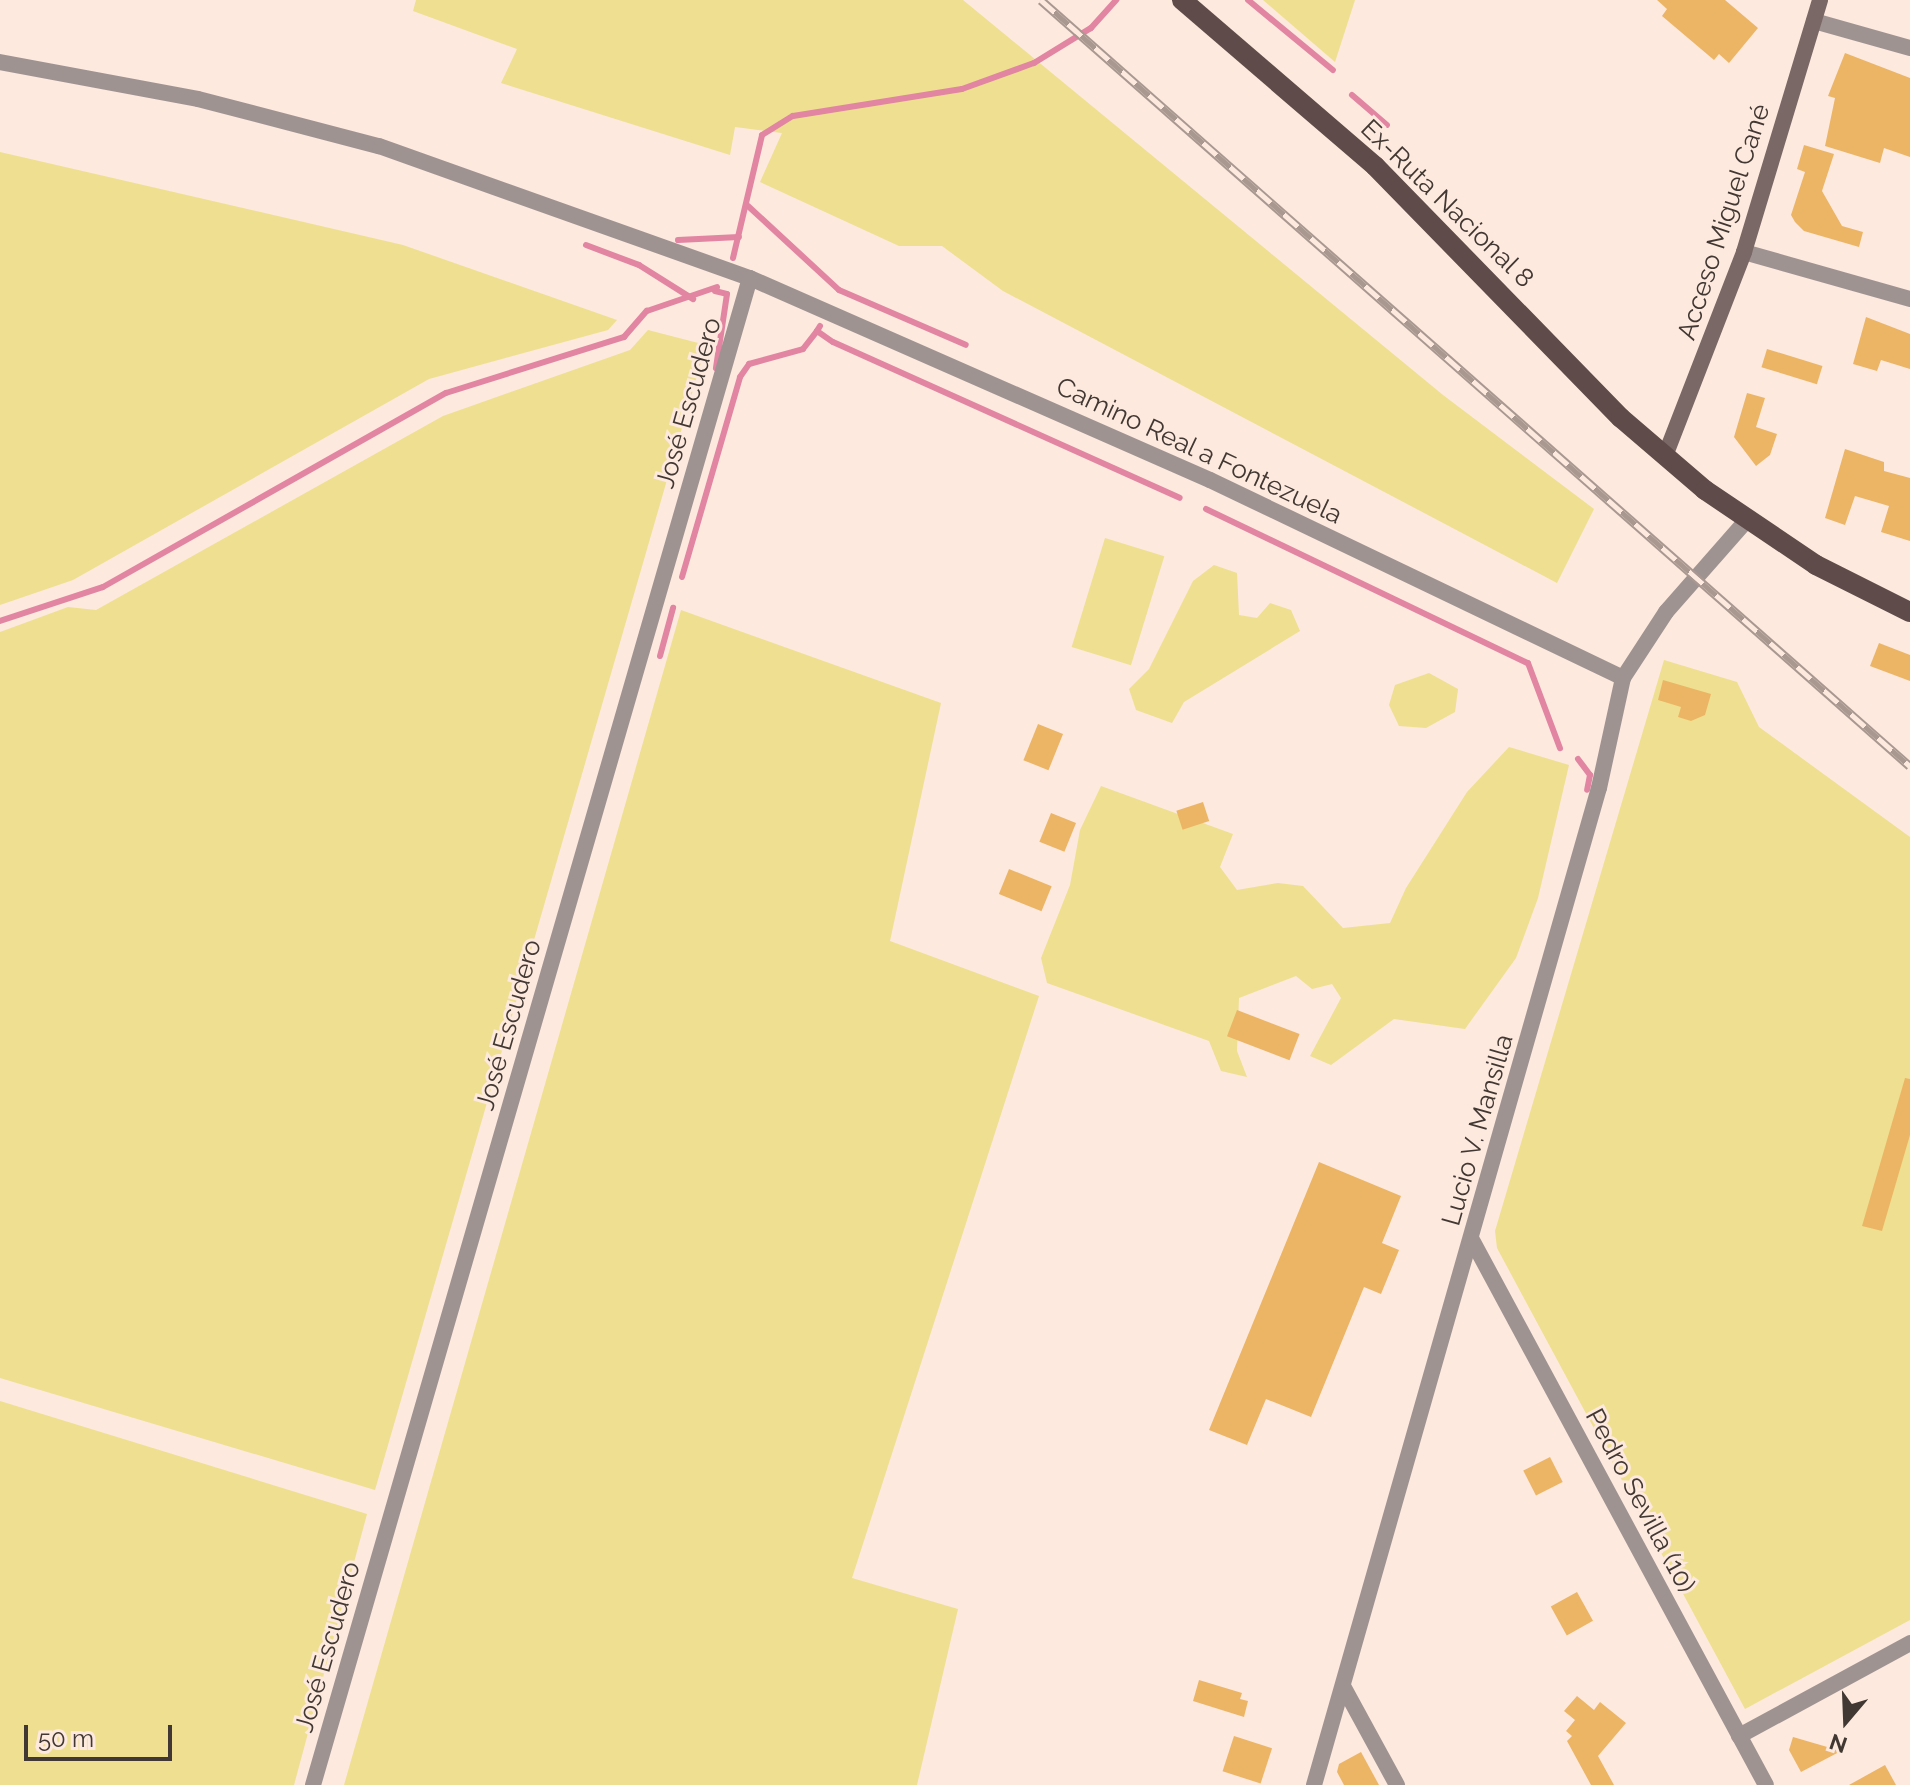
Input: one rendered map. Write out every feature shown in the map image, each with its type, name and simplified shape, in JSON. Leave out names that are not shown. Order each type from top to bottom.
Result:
[{"type":"main road","name":"Ex-Ruta Nacional 8","points":[[1182,0],[1375,166],[1665,456],[1746,521],[1816,565],[1910,612]]},
{"type":"main road","name":"Acceso Miguel Cané","points":[[1665,456],[1744,252],[1820,0]]},
{"type":"street","points":[[1814,21],[1910,48]]},
{"type":"street","name":"Camino Real a Fontezuela","points":[[0,62],[198,99],[379,146],[750,278],[1210,480],[1623,678]]},
{"type":"street","points":[[1744,252],[1910,299]]},
{"type":"street","name":"José Escudero","points":[[313,1785],[750,278]]},
{"type":"street","name":"Lucio V. Mansilla","points":[[1314,1785],[1599,788],[1623,678],[1666,612],[1746,521]]},
{"type":"street","name":"Pedro Sevilla (10)","points":[[1472,1240],[1766,1785]]},
{"type":"street","points":[[1739,1736],[1910,1643]]},
{"type":"street","points":[[1343,1686],[1397,1785]]},
{"type":"shaded area","points":[[416,0],[963,0],[1443,395],[1594,509],[1557,583],[1003,291],[942,246],[899,246],[760,182],[782,133],[735,127],[730,155],[501,83],[517,49],[413,11]]},
{"type":"shaded area","points":[[1263,0],[1355,0],[1335,62]]},
{"type":"shaded area","points":[[0,152],[403,245],[617,320],[608,330],[429,379],[73,580],[0,605]]},
{"type":"shaded area","points":[[648,330],[706,345],[375,1490],[0,1378],[0,632],[68,607],[96,610],[443,416],[630,350]]},
{"type":"shaded area","points":[[1105,538],[1164,556],[1131,665],[1072,647]]},
{"type":"shaded area","points":[[1214,565],[1237,573],[1239,615],[1257,618],[1270,603],[1291,610],[1300,631],[1184,702],[1172,723],[1136,710],[1129,689],[1149,669],[1193,581]]},
{"type":"shaded area","points":[[681,610],[941,703],[890,941],[1039,996],[852,1578],[958,1609],[917,1785],[344,1785]]},
{"type":"shaded area","points":[[1664,660],[1737,682],[1759,727],[1910,837],[1910,1620],[1745,1709],[1497,1248],[1495,1231]]},
{"type":"shaded area","points":[[1429,673],[1458,689],[1455,712],[1426,728],[1399,726],[1389,705],[1395,685]]},
{"type":"shaded area","points":[[1509,747],[1569,765],[1538,898],[1516,958],[1465,1029],[1394,1019],[1331,1065],[1310,1056],[1341,998],[1332,984],[1312,989],[1296,976],[1239,998],[1237,1051],[1247,1077],[1221,1071],[1209,1041],[1047,983],[1041,958],[1070,885],[1080,830],[1101,786],[1233,834],[1220,867],[1237,890],[1278,883],[1303,886],[1343,928],[1390,923],[1406,888],[1467,792]]},
{"type":"shaded area","points":[[0,1401],[367,1514],[294,1785],[0,1785]]},
{"type":"building","points":[[1657,0],[1725,0],[1758,28],[1729,63],[1719,54],[1714,60],[1662,16],[1667,9]]},
{"type":"building","points":[[1845,53],[1910,78],[1910,157],[1884,148],[1880,163],[1825,146],[1835,98],[1828,96]]},
{"type":"building","points":[[1804,145],[1834,154],[1822,191],[1842,226],[1863,232],[1859,247],[1804,231],[1791,215],[1805,172],[1797,169]]},
{"type":"building","points":[[1866,317],[1910,334],[1910,369],[1881,360],[1877,371],[1853,364]]},
{"type":"building","points":[[1767,349],[1822,366],[1817,384],[1761,367]]},
{"type":"building","points":[[1747,393],[1765,398],[1756,427],[1777,434],[1770,455],[1756,466],[1734,437]]},
{"type":"building","points":[[1845,449],[1884,462],[1884,471],[1910,478],[1910,541],[1881,532],[1889,506],[1855,496],[1845,525],[1825,518]]},
{"type":"building","points":[[1879,643],[1910,655],[1910,681],[1870,666]]},
{"type":"building","points":[[1663,680],[1711,694],[1705,715],[1691,721],[1678,717],[1681,707],[1658,700]]},
{"type":"building","points":[[1038,724],[1063,734],[1048,770],[1023,760]]},
{"type":"building","points":[[1203,802],[1209,821],[1183,830],[1176,811]]},
{"type":"building","points":[[1051,813],[1076,823],[1064,852],[1039,842]]},
{"type":"building","points":[[1009,869],[1052,886],[1042,911],[999,894]]},
{"type":"building","points":[[1237,1010],[1300,1034],[1290,1060],[1227,1036]]},
{"type":"building","points":[[1905,1078],[1910,1079],[1910,1135],[1882,1231],[1862,1226]]},
{"type":"building","points":[[1319,1162],[1401,1196],[1382,1243],[1399,1250],[1381,1294],[1364,1287],[1311,1417],[1266,1399],[1247,1445],[1209,1430]]},
{"type":"building","points":[[1550,1457],[1563,1482],[1536,1496],[1523,1471]]},
{"type":"building","points":[[1577,1592],[1593,1621],[1567,1635],[1551,1607]]},
{"type":"building","points":[[1199,1680],[1242,1693],[1240,1699],[1248,1701],[1244,1717],[1193,1701]]},
{"type":"building","points":[[1577,1696],[1594,1710],[1600,1702],[1626,1723],[1598,1756],[1614,1785],[1591,1785],[1567,1741],[1572,1736],[1566,1731],[1575,1720],[1564,1711]]},
{"type":"building","points":[[1234,1736],[1272,1748],[1261,1784],[1223,1771]]},
{"type":"building","points":[[1793,1737],[1841,1751],[1801,1772],[1789,1750]]},
{"type":"building","points":[[1361,1752],[1379,1785],[1344,1785],[1337,1772],[1339,1764]]},
{"type":"building","points":[[1885,1765],[1896,1785],[1849,1785]]},
{"type":"waterway","points":[[733,258],[762,135],[793,116],[962,89],[1034,63],[1091,28],[1116,0]]},
{"type":"waterway","points":[[1248,0],[1333,70]]},
{"type":"waterway","points":[[1352,95],[1387,125]]},
{"type":"waterway","points":[[748,206],[839,290],[966,345]]},
{"type":"waterway","points":[[678,240],[739,237]]},
{"type":"waterway","points":[[586,245],[639,265],[693,299]]},
{"type":"waterway","points":[[0,621],[103,587],[446,393],[624,337],[647,311],[717,287]]},
{"type":"waterway","points":[[715,291],[727,294],[716,368]]},
{"type":"waterway","points":[[820,326],[817,331],[833,342],[1180,498]]},
{"type":"waterway","points":[[682,577],[740,377],[749,364],[803,349],[817,331]]},
{"type":"waterway","points":[[1206,509],[1528,663],[1560,748]]},
{"type":"waterway","points":[[660,656],[673,608]]},
{"type":"waterway","points":[[1578,759],[1590,775],[1587,790]]},
{"type":"railway","points":[[1041,0],[1910,766]]}]
